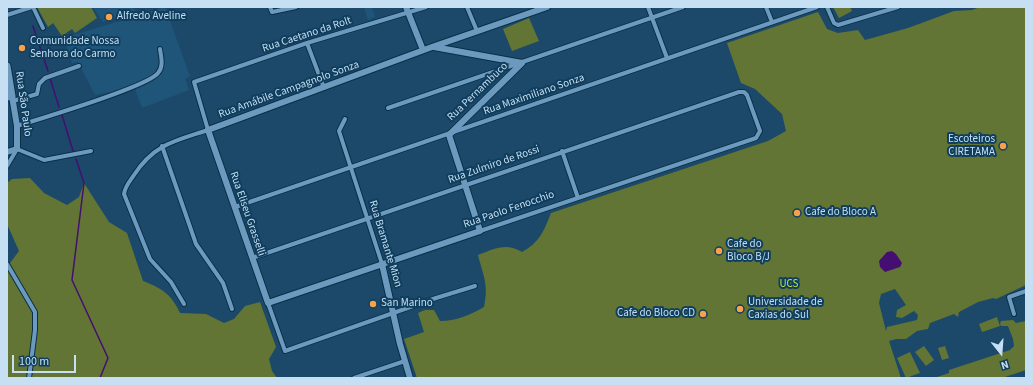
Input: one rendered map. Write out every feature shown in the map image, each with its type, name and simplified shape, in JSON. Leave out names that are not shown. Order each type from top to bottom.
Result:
[{"type":"main road","name":"Rua São Paulo","points":[[7,66],[10,98]]},
{"type":"street","points":[[7,15],[33,7],[43,28]]},
{"type":"street","points":[[270,7],[272,12],[296,7]]},
{"type":"street","name":"Rua Caetano da Rolt","points":[[194,82],[407,10],[426,7]]},
{"type":"street","points":[[467,7],[477,31]]},
{"type":"street","name":"Rua Amábile Campagnolo Sonza","points":[[184,304],[171,282],[150,259],[124,194],[124,189],[138,168],[150,155],[162,146],[324,88],[423,50],[547,7]]},
{"type":"street","points":[[648,7],[667,58]]},
{"type":"street","points":[[388,108],[683,7]]},
{"type":"street","points":[[766,7],[772,22]]},
{"type":"street","name":"Rua Maximiliano Sonza","points":[[234,207],[449,135],[817,7]]},
{"type":"street","points":[[827,7],[834,23],[838,25],[898,7]]},
{"type":"street","points":[[407,10],[423,50]]},
{"type":"street","points":[[307,43],[324,88]]},
{"type":"street","points":[[432,47],[522,63]]},
{"type":"street","points":[[17,126],[102,98],[155,77],[161,67],[160,49]]},
{"type":"street","name":"Rua Pernambuco","points":[[449,135],[522,63]]},
{"type":"street","points":[[10,98],[37,94],[39,84],[45,78],[79,66]]},
{"type":"street","name":"Rua Eliseu Grasselli","points":[[194,82],[208,130],[285,352],[393,313]]},
{"type":"street","name":"Rua Paolo Fenocchio","points":[[268,303],[756,138],[760,131],[747,95],[742,91]]},
{"type":"street","name":"Rua Zulmiro de Rossi","points":[[252,258],[464,184],[742,91]]},
{"type":"street","name":"Rua São Paulo","points":[[7,166],[17,149],[17,126],[10,98]]},
{"type":"street","name":"Rua Bramante Mion","points":[[345,119],[339,131],[382,264],[410,378]]},
{"type":"street","points":[[449,135],[480,231]]},
{"type":"street","points":[[162,146],[196,244],[223,283],[232,308]]},
{"type":"street","points":[[7,152],[17,149],[44,160],[90,151]]},
{"type":"street","points":[[562,151],[578,198]]},
{"type":"street","points":[[7,264],[35,312],[35,330],[29,378]]},
{"type":"street","points":[[393,313],[475,286]]},
{"type":"street","points":[[1014,314],[1009,297],[1026,291]]},
{"type":"street","points":[[354,378],[405,361]]},
{"type":"shaded area","name":"Alfredo Aveline","points":[[93,7],[133,7],[136,12],[103,22]]},
{"type":"shaded area","points":[[165,7],[190,76],[185,79],[189,90],[142,108],[134,87],[95,95],[78,62],[72,63],[64,38]]},
{"type":"shaded area","points":[[364,7],[372,7],[375,17],[368,20]]},
{"type":"shaded area","points":[[892,251],[902,263],[900,267],[885,272],[880,267],[879,261],[887,252]]},
{"type":"green space","points":[[37,7],[91,7],[97,18],[75,33],[72,29],[62,36],[53,23],[48,27]]},
{"type":"green space","points":[[833,7],[850,7],[852,11],[839,18]]},
{"type":"green space","name":"UCS","points":[[980,7],[1026,7],[1026,285],[996,299],[993,298],[978,302],[959,312],[958,317],[954,314],[930,323],[928,329],[917,331],[906,339],[889,341],[901,378],[417,378],[404,339],[424,332],[418,313],[425,310],[434,310],[440,321],[446,321],[463,317],[484,307],[486,286],[478,255],[505,247],[511,247],[522,252],[533,245],[540,236],[551,213],[768,141],[786,131],[782,114],[755,89],[741,83],[727,43],[818,12],[827,29],[838,33],[858,30],[865,40],[908,28],[954,11],[972,10]],"holes":[[[895,289],[906,305],[897,310],[896,317],[902,318],[914,311],[918,315],[917,320],[887,327],[886,331],[879,303],[881,294]]]},
{"type":"green space","points":[[529,18],[539,41],[512,51],[503,29]]},
{"type":"green space","points":[[30,178],[44,193],[67,205],[79,197],[84,183],[109,222],[127,233],[143,281],[156,286],[166,293],[174,301],[180,313],[206,314],[224,323],[234,319],[245,306],[260,302],[276,347],[269,359],[272,371],[277,378],[7,378],[7,267],[19,251],[7,224],[7,183],[12,179]]},
{"type":"green space","points":[[997,317],[1000,326],[982,332],[979,324]]},
{"type":"green space","points":[[1013,320],[1016,323],[1026,321],[1026,370],[1002,378],[934,378],[949,373],[949,370],[1010,350],[1014,346],[1008,326],[1001,326],[1000,324],[1001,321]]},
{"type":"green space","points":[[924,346],[934,360],[926,366],[915,352]]},
{"type":"green space","points":[[945,346],[949,358],[942,360],[938,348]]},
{"type":"green space","points":[[910,352],[920,373],[906,378],[897,358]]},
{"type":"waterway","points":[[33,26],[48,71]]},
{"type":"waterway","points":[[50,78],[59,107]]},
{"type":"waterway","points":[[62,115],[73,151]]},
{"type":"waterway","points":[[76,159],[84,183],[72,280],[108,358],[100,378]]},
{"type":"place","name":"Alfredo Aveline","points":[[109,17]]},
{"type":"place","name":"Comunidade Nossa Senhora do Carmo","points":[[22,48]]},
{"type":"place","name":"Escoteiros CIRETAMA","points":[[1003,146]]},
{"type":"place","name":"Cafe do Bloco A","points":[[797,213]]},
{"type":"place","name":"Cafe do Bloco B/J","points":[[719,251]]},
{"type":"place","name":"San Marino","points":[[373,304]]},
{"type":"place","name":"Universidade de Caxias do Sul","points":[[740,309]]},
{"type":"place","name":"Cafe do Bloco CD","points":[[703,314]]}]
